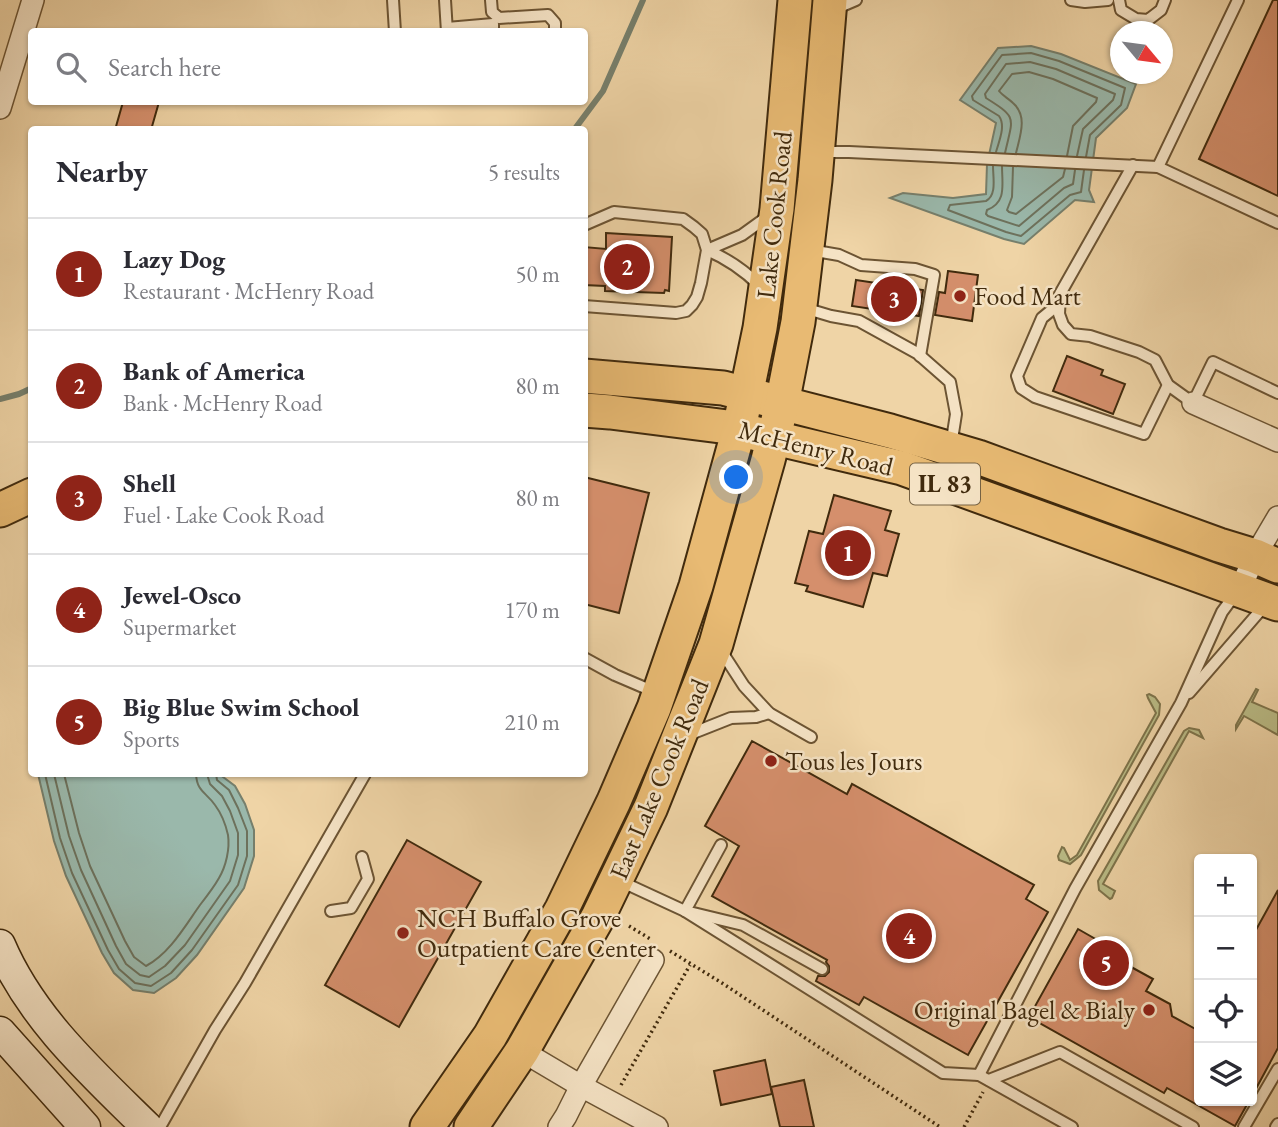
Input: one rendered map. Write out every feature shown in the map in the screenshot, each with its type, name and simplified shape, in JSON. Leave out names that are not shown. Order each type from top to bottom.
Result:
[{"type":"main road","name":"Lake Cook Road","points":[[739,429],[760,328],[777,209],[795,0]]},
{"type":"main road","name":"Lake Cook Road","points":[[782,404],[800,307],[817,153],[839,4]]},
{"type":"main road","name":"McHenry Road","points":[[588,376],[723,388],[950,449],[1266,561]]},
{"type":"main road","name":"East Lake Cook Road","points":[[471,1127],[522,1051],[598,917],[651,807],[716,643],[782,404]]},
{"type":"main road","name":"McHenry Road","points":[[588,411],[739,429],[902,468],[1266,594]]},
{"type":"main road","name":"East Lake Cook Road","points":[[427,1127],[490,1036],[562,909],[614,801],[659,694],[696,586],[739,429]]},
{"type":"main road","points":[[0,510],[28,497]]},
{"type":"main road","points":[[0,945],[8,964],[53,1032],[147,1127]]},
{"type":"main road","points":[[0,1032],[85,1127]]},
{"type":"street","points":[[0,108],[33,0]]},
{"type":"street","points":[[1192,403],[1278,441]]},
{"type":"street","points":[[1266,594],[1266,561],[1278,517]]},
{"type":"street","points":[[559,1127],[656,949]]},
{"type":"street","points":[[522,1051],[657,1127]]},
{"type":"lane","points":[[393,0],[395,28]]},
{"type":"lane","points":[[445,0],[447,28]]},
{"type":"lane","points":[[1071,0],[1108,0]]},
{"type":"lane","points":[[1119,0],[1121,10],[1136,19],[1148,20],[1161,10],[1165,0]]},
{"type":"lane","points":[[1158,167],[1238,0]]},
{"type":"lane","points":[[492,6],[493,28]]},
{"type":"lane","points":[[492,6],[499,18],[548,15],[555,23],[555,28]]},
{"type":"lane","points":[[817,153],[974,157],[1158,167],[1278,223]]},
{"type":"lane","points":[[1133,165],[1060,294],[1059,314],[1063,325],[1071,334],[1090,336],[1155,360],[1168,385],[1192,403],[1213,362],[1278,393]]},
{"type":"lane","points":[[707,250],[742,235],[777,209]]},
{"type":"lane","points":[[588,223],[614,212],[683,219],[702,234],[707,250],[697,297],[686,310],[676,313],[588,306]]},
{"type":"lane","points":[[807,249],[839,255],[861,265],[915,269],[934,275],[920,356]]},
{"type":"lane","points":[[707,250],[739,267],[766,292]]},
{"type":"lane","points":[[1059,304],[1042,318],[1017,376],[1021,388],[1035,397],[1143,435],[1168,385]]},
{"type":"lane","points":[[800,307],[859,321],[920,356],[950,382],[956,414],[950,449]]},
{"type":"lane","points":[[984,1077],[1075,889],[1181,703],[1222,612],[1266,594]]},
{"type":"lane","points":[[1181,703],[1266,594]]},
{"type":"lane","points":[[716,643],[744,686],[769,713],[811,737]]},
{"type":"lane","points":[[588,660],[659,694]]},
{"type":"lane","points":[[680,737],[731,718],[756,717],[769,713]]},
{"type":"lane","points":[[160,1127],[363,777]]},
{"type":"lane","points":[[685,911],[721,845]]},
{"type":"lane","points":[[331,911],[351,908],[368,879],[362,857]]},
{"type":"lane","points":[[616,880],[685,911],[943,1073],[984,1077],[1060,1052],[1194,1127]]},
{"type":"lane","points":[[685,911],[743,925],[822,969]]},
{"type":"lane","points":[[1244,1127],[1278,1069]]},
{"type":"lane","points":[[984,1077],[1072,1127]]},
{"type":"path","points":[[629,926],[656,949],[691,964],[940,1127]]},
{"type":"path","points":[[611,1102],[691,964]]},
{"type":"path","points":[[964,1127],[984,1077]]},
{"type":"green space","points":[[1256,689],[1258,690],[1252,702],[1278,713],[1278,735],[1244,716],[1236,729]]},
{"type":"green space","points":[[1149,694],[1160,704],[1159,715],[1081,855],[1070,864],[1059,860],[1062,847],[1070,860],[1077,855],[1156,713],[1148,698]]},
{"type":"green space","points":[[1189,728],[1199,730],[1203,738],[1189,731],[1103,884],[1115,891],[1110,899],[1099,890],[1098,881],[1184,731]]},
{"type":"water","points":[[1031,46],[1061,54],[1110,74],[1110,84],[1136,84],[1127,108],[1096,138],[1089,190],[1094,202],[1075,200],[1024,244],[890,198],[903,193],[953,198],[986,194],[987,164],[996,123],[960,100],[998,48]]},
{"type":"water","points":[[39,777],[223,777],[235,786],[245,804],[254,830],[254,856],[244,888],[197,955],[176,978],[154,993],[133,990],[114,973],[66,876],[54,841]]},
{"type":"building","points":[[1273,0],[1278,0],[1278,196],[1199,159]]},
{"type":"building","points":[[122,105],[158,105],[152,126],[116,126]]},
{"type":"building","points":[[606,233],[672,237],[669,291],[605,291],[605,286],[588,285],[588,247],[606,249]]},
{"type":"building","name":"Food Mart","points":[[948,271],[978,275],[972,321],[935,315],[939,292],[945,293]]},
{"type":"building","points":[[856,280],[923,290],[919,316],[852,306]]},
{"type":"building","points":[[1067,356],[1103,370],[1101,375],[1125,384],[1113,414],[1053,391]]},
{"type":"building","points":[[588,478],[649,493],[619,613],[588,605]]},
{"type":"building","points":[[834,495],[891,511],[885,530],[899,534],[887,576],[873,573],[863,607],[806,591],[808,586],[795,583],[809,531],[823,534]]},
{"type":"building","points":[[752,741],[847,794],[852,784],[1034,885],[1026,899],[1048,912],[968,1055],[864,997],[859,1005],[816,981],[818,976],[825,976],[829,972],[827,960],[712,896],[739,846],[705,826]]},
{"type":"building","name":"NCH Buffalo Grove Outpatient Care Center","points":[[407,840],[481,882],[399,1027],[325,985]]},
{"type":"building","points":[[1278,890],[1278,1048],[1257,1087],[1257,980],[1257,928]]},
{"type":"building","points":[[1078,929],[1125,956],[1122,962],[1153,979],[1146,991],[1170,1004],[1172,1016],[1194,1028],[1194,1103],[1167,1088],[1164,1093],[1029,1017]]},
{"type":"building","points":[[765,1060],[772,1094],[721,1105],[714,1071]]},
{"type":"building","points":[[804,1080],[814,1127],[780,1127],[771,1087]]},
{"type":"building","points":[[1199,1106],[1246,1106],[1235,1126]]},
{"type":"waterway","points":[[577,126],[603,91],[643,0]]},
{"type":"waterway","points":[[0,399],[28,390]]},
{"type":"place","name":"Bank of America","points":[[627,267]]},
{"type":"place","name":"Food Mart","points":[[960,296]]},
{"type":"place","name":"Shell","points":[[894,299]]},
{"type":"place","name":"Lazy Dog","points":[[848,553]]},
{"type":"place","name":"Tous les Jours","points":[[771,761]]},
{"type":"place","name":"NCH Buffalo Grove Outpatient Care Center","points":[[403,933]]},
{"type":"place","name":"Jewel-Osco","points":[[909,936]]},
{"type":"place","name":"Big Blue Swim School","points":[[1106,963]]},
{"type":"place","name":"Original Bagel & Bialy","points":[[1149,1010]]}]
